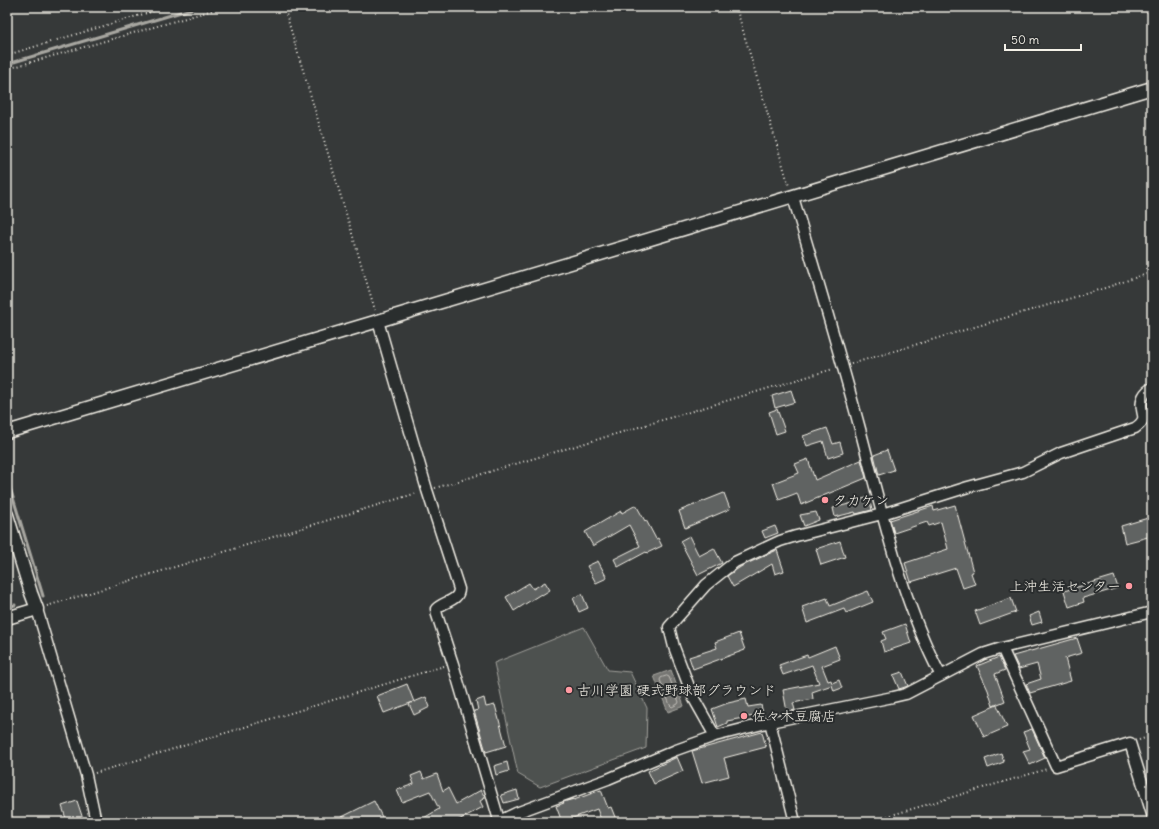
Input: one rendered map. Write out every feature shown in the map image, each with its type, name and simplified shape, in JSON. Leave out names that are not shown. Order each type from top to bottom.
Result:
[{"type":"street","points":[[7,432],[1152,88]]},
{"type":"street","points":[[793,197],[843,366],[882,514],[900,573],[916,622],[929,654],[941,676]]},
{"type":"street","points":[[378,321],[459,589],[459,594],[455,598],[440,605],[436,609],[437,615],[453,664],[498,821],[715,736],[770,722],[893,698],[906,694],[983,654],[1002,648],[1152,612]]},
{"type":"street","points":[[715,736],[693,697],[674,647],[669,627],[706,585],[736,562],[780,541],[882,514],[968,487],[1023,472],[1061,453],[1135,428],[1141,424],[1143,418],[1141,404],[1143,397],[1147,390],[1152,388]]},
{"type":"street","points":[[7,515],[37,609],[86,775],[96,822]]},
{"type":"street","points":[[7,618],[37,609]]},
{"type":"street","points":[[1002,648],[1056,766],[1130,743],[1152,814]]},
{"type":"street","points":[[770,722],[795,822]]},
{"type":"path","points":[[7,55],[167,7]]},
{"type":"path","points":[[7,69],[224,7]]},
{"type":"path","points":[[284,7],[378,321]]},
{"type":"path","points":[[736,7],[793,197]]},
{"type":"path","points":[[37,609],[428,490],[1098,290],[1152,272]]},
{"type":"path","points":[[86,775],[453,664]]},
{"type":"path","points":[[1130,743],[1152,736]]},
{"type":"path","points":[[868,822],[1056,766]]},
{"type":"shaded area","name":"古川学園 硬式野球部グラウンド","points":[[584,627],[608,670],[630,672],[647,708],[646,748],[540,787],[518,774],[494,663]]},
{"type":"water","points":[[671,670],[684,706],[668,712],[654,676]]},
{"type":"building","points":[[791,390],[795,402],[775,408],[772,396]]},
{"type":"building","points":[[777,409],[785,431],[776,434],[769,412]]},
{"type":"building","points":[[827,428],[833,444],[840,442],[843,453],[828,458],[823,441],[807,446],[803,436]]},
{"type":"building","points":[[887,450],[894,470],[879,475],[874,455]]},
{"type":"building","points":[[808,459],[815,480],[861,460],[866,478],[801,505],[797,493],[779,500],[773,483],[799,473],[795,464]]},
{"type":"building","points":[[724,493],[730,509],[685,528],[679,511]]},
{"type":"building","points":[[869,497],[872,510],[835,517],[833,508]]},
{"type":"building","points":[[636,505],[656,539],[658,538],[662,546],[647,553],[646,552],[618,567],[614,559],[640,546],[629,525],[593,546],[585,532],[621,511],[622,513]]},
{"type":"building","points":[[955,505],[975,584],[963,588],[956,568],[911,582],[905,563],[948,549],[941,522],[929,526],[927,522],[894,533],[890,520],[933,506],[934,511]]},
{"type":"building","points":[[816,512],[819,520],[804,526],[800,515]]},
{"type":"building","points":[[1148,518],[1152,536],[1125,543],[1121,526]]},
{"type":"building","points":[[775,526],[778,533],[765,538],[762,531]]},
{"type":"building","points":[[689,536],[699,556],[714,548],[722,563],[698,575],[680,541]]},
{"type":"building","points":[[840,541],[845,557],[821,565],[816,549]]},
{"type":"building","points":[[777,550],[784,571],[775,574],[772,564],[733,587],[727,576],[742,566]]},
{"type":"building","points":[[598,561],[607,578],[596,583],[587,566]]},
{"type":"building","points":[[1114,576],[1118,588],[1083,598],[1084,602],[1069,607],[1064,591]]},
{"type":"building","points":[[545,582],[550,590],[514,611],[506,597],[529,583],[533,589]]},
{"type":"building","points":[[868,591],[873,602],[846,613],[844,609],[807,623],[802,607],[827,598],[830,606]]},
{"type":"building","points":[[582,594],[588,608],[579,612],[573,598]]},
{"type":"building","points":[[1011,598],[1016,612],[980,625],[975,611]]},
{"type":"building","points":[[1039,612],[1042,622],[1032,625],[1029,616]]},
{"type":"building","points":[[905,624],[911,643],[884,652],[881,641],[886,639],[883,632]]},
{"type":"building","points":[[739,633],[745,650],[693,669],[689,657],[717,648],[715,642]]},
{"type":"building","points":[[1077,638],[1082,653],[1065,658],[1071,681],[1030,693],[1026,684],[1041,679],[1037,664],[1019,669],[1013,656]]},
{"type":"building","points":[[835,646],[840,659],[822,666],[828,681],[831,680],[832,683],[839,680],[842,688],[834,691],[832,685],[812,692],[813,699],[793,703],[795,710],[787,712],[783,690],[819,683],[812,665],[783,675],[779,665],[807,655],[808,657]]},
{"type":"building","points":[[999,657],[1005,670],[995,674],[1005,701],[993,706],[988,690],[977,666]]},
{"type":"building","points":[[902,672],[908,686],[899,689],[893,675]]},
{"type":"building","points":[[407,684],[414,702],[426,697],[430,707],[414,715],[409,704],[413,702],[384,713],[377,696]]},
{"type":"building","points":[[484,698],[486,707],[495,705],[506,746],[486,752],[474,711],[478,710],[476,701]]},
{"type":"building","points":[[746,699],[748,707],[761,705],[764,717],[755,719],[754,716],[727,721],[727,723],[718,727],[712,709],[728,703]]},
{"type":"building","points":[[997,705],[1007,727],[984,737],[974,715]]},
{"type":"building","points":[[1032,729],[1045,758],[1030,765],[1023,751],[1030,749],[1023,732]]},
{"type":"building","points":[[762,732],[766,747],[724,758],[729,776],[702,783],[692,751]]},
{"type":"building","points":[[1001,753],[1004,762],[988,768],[985,759]]},
{"type":"building","points":[[677,757],[683,771],[654,784],[648,771]]},
{"type":"building","points":[[507,762],[509,771],[496,775],[494,766]]},
{"type":"building","points":[[421,772],[424,779],[437,774],[443,791],[448,788],[456,804],[481,790],[485,798],[480,801],[483,807],[455,822],[417,822],[439,809],[430,791],[402,802],[397,790],[414,784],[411,776]]},
{"type":"building","points":[[517,790],[519,799],[504,803],[501,795]]},
{"type":"building","points":[[601,790],[608,808],[611,807],[617,822],[602,822],[597,809],[562,822],[556,806],[564,803],[563,802],[574,800]]},
{"type":"building","points":[[77,801],[84,822],[67,822],[62,806]]},
{"type":"building","points":[[374,801],[383,819],[377,822],[332,822]]},
{"type":"waterway","points":[[7,64],[198,7]]},
{"type":"waterway","points":[[7,478],[43,596]]},
{"type":"waterway","points":[[7,607],[15,605]]},
{"type":"place","name":"タカケン","points":[[825,500]]},
{"type":"place","name":"上沖生活センター","points":[[1129,586]]},
{"type":"place","name":"古川学園 硬式野球部グラウンド","points":[[569,690]]},
{"type":"place","name":"佐々木豆腐店","points":[[744,716]]}]
